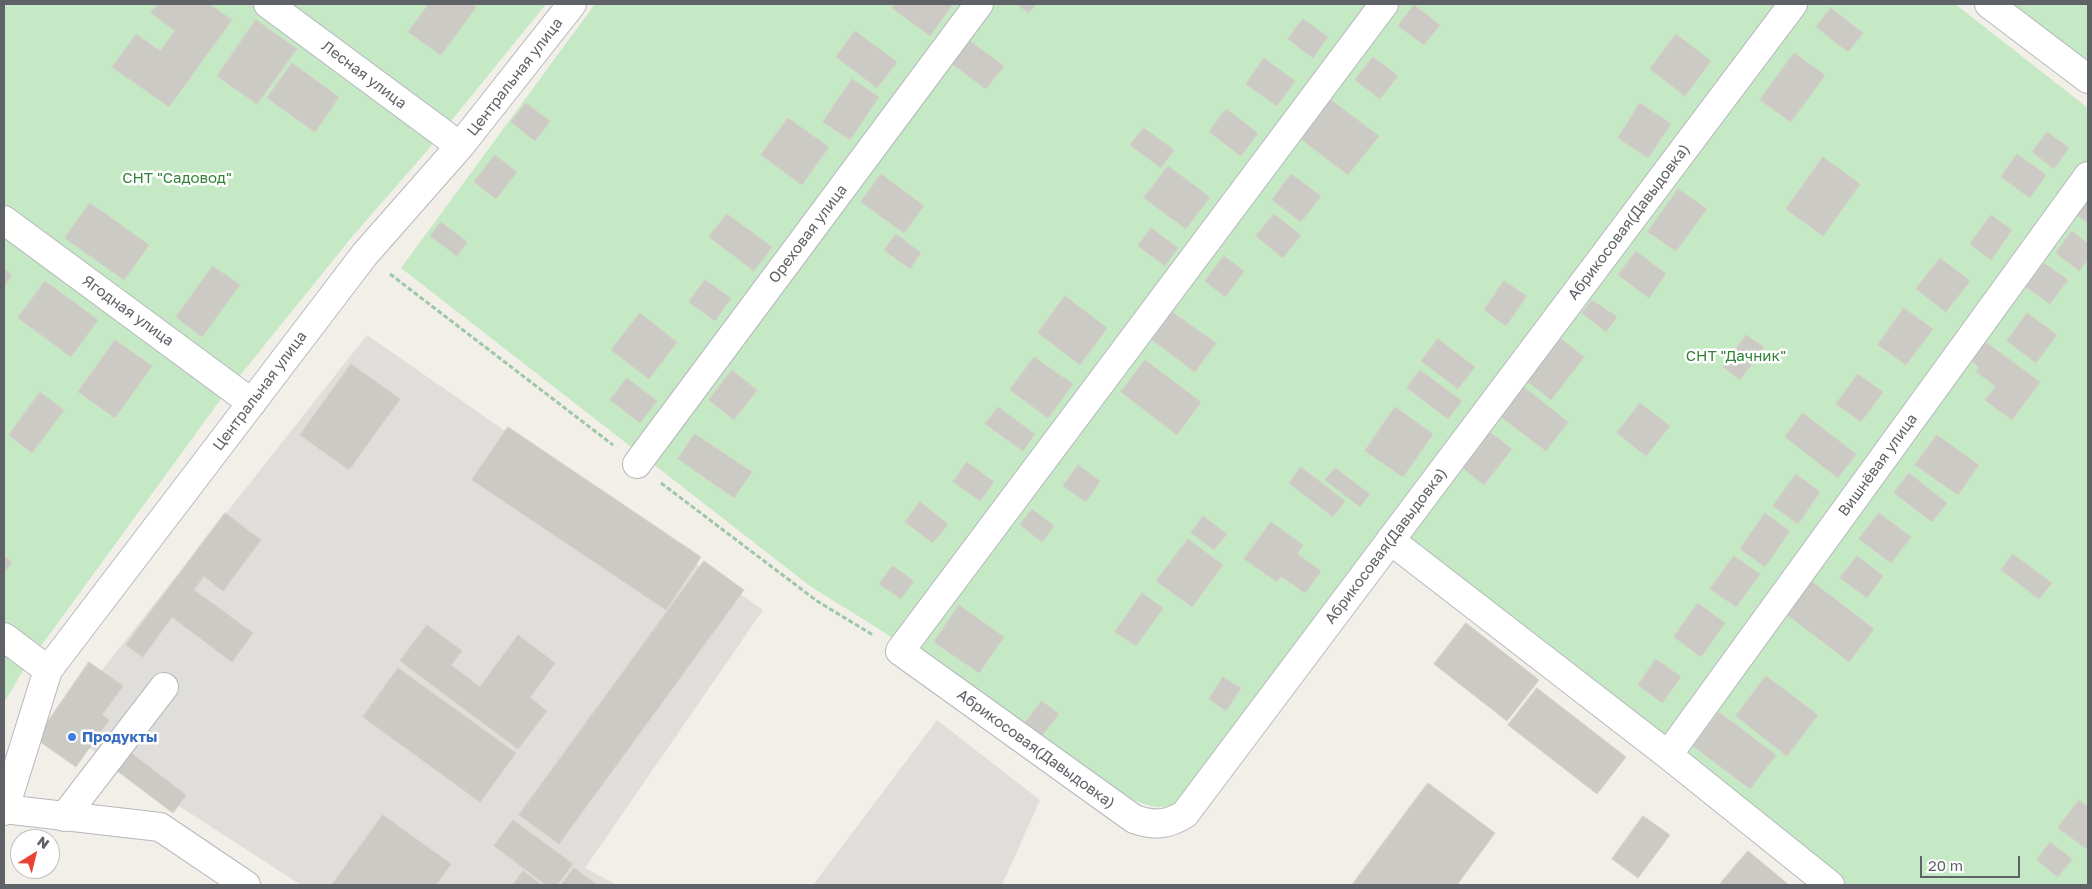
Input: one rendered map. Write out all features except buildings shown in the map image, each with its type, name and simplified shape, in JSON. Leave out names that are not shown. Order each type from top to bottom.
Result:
[{"type":"street","name":"Лесная улица","points":[[268,4],[460,146]]},
{"type":"street","name":"Центральная улица","points":[[4,810],[48,670],[364,254],[460,146],[572,4]]},
{"type":"street","name":"Ореховая улица","points":[[637,464],[979,4]]},
{"type":"street","points":[[900,651],[1384,4]]},
{"type":"street","name":"Абрикосовая(Давыдовка)","points":[[900,651],[1134,819],[1147,824],[1161,824],[1174,821],[1185,814],[1793,4]]},
{"type":"street","points":[[1989,4],[2088,79]]},
{"type":"street","name":"Вишнёвая улица","points":[[1668,754],[2088,176]]},
{"type":"street","name":"Ягодная улица","points":[[4,220],[252,402]]},
{"type":"street","points":[[1390,540],[1668,754],[1830,885]]},
{"type":"street","points":[[4,638],[48,670]]},
{"type":"street","points":[[64,817],[164,687]]},
{"type":"street","points":[[4,810],[160,827],[246,885]]},
{"type":"path","points":[[364,254],[817,601],[900,651]]},
{"type":"shaded area","points":[[367,335],[763,610],[585,868],[617,885],[301,885],[57,727]]},
{"type":"shaded area","points":[[937,720],[1040,800],[1002,885],[813,885]]},
{"type":"green space","name":"СНТ \"Садовод\"","points":[[4,4],[546,4],[426,152],[351,238],[221,399],[22,672],[4,703]]},
{"type":"green space","name":"СНТ \"Дачник\"","points":[[595,4],[1955,4],[2088,108],[2088,885],[1843,885],[1383,528],[1188,794],[1175,804],[1159,807],[1133,800],[1110,788],[882,631],[810,586],[401,268]]},
{"type":"green space","points":[[2004,4],[2088,4],[2088,66]]},
{"type":"place","name":"Продукты","points":[[72,737]]}]
